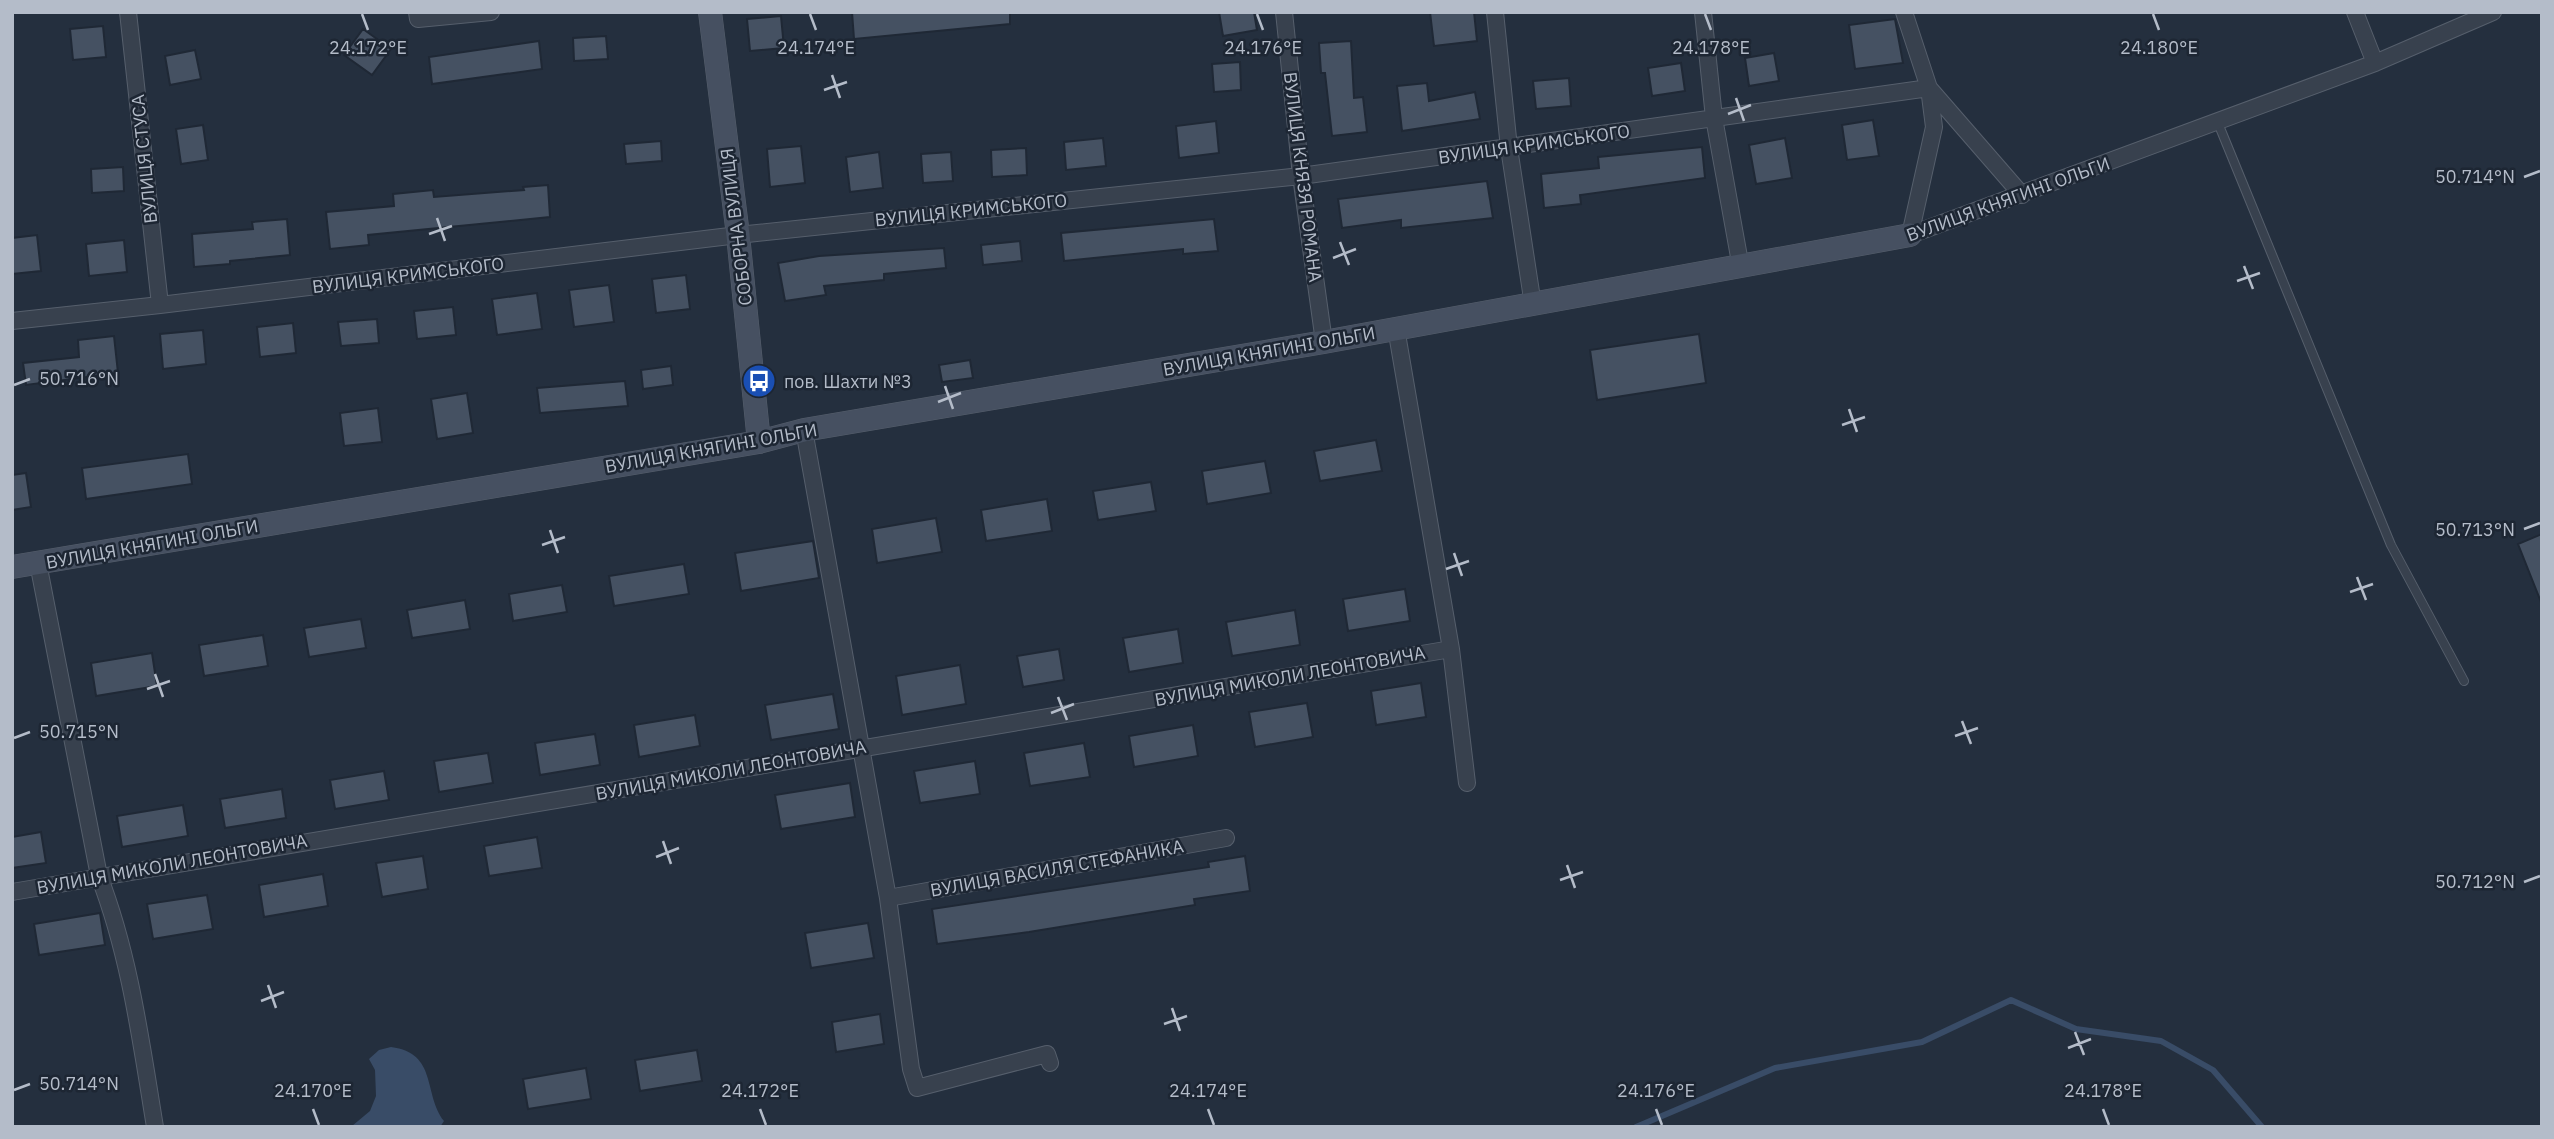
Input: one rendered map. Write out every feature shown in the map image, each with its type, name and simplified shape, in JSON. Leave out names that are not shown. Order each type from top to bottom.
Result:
[{"type":"street","name":"ВУЛИЦЯ СТУСА","points":[[128,12],[160,305]]},
{"type":"street","points":[[417,12],[418,19],[491,12]]},
{"type":"street","name":"СОБОРНА ВУЛИЦЯ","points":[[710,12],[738,235],[759,442]]},
{"type":"street","name":"ВУЛИЦЯ КНЯЗЯ РОМАНА","points":[[1283,12],[1301,176],[1324,342]]},
{"type":"street","points":[[1495,12],[1509,148],[1533,305]]},
{"type":"street","points":[[1703,12],[1714,118],[1741,268]]},
{"type":"street","points":[[1904,12],[1929,88],[1934,127],[1910,235]]},
{"type":"street","points":[[2355,12],[2375,63]]},
{"type":"street","name":"ВУЛИЦЯ КНЯГИНІ ОЛЬГИ","points":[[12,567],[759,442],[804,430],[1324,342],[1741,268],[1910,235],[2375,63],[2493,12]]},
{"type":"street","name":"ВУЛИЦЯ КРИМСЬКОГО","points":[[12,321],[738,235],[1301,176],[1929,88]]},
{"type":"street","points":[[1929,88],[2022,195]]},
{"type":"street","points":[[1396,328],[1451,649],[1466,783]]},
{"type":"street","points":[[804,430],[888,898],[911,1069],[916,1088],[1046,1054],[1050,1063]]},
{"type":"street","points":[[38,563],[99,876],[115,918],[138,1023],[155,1127]]},
{"type":"street","name":"ВУЛИЦЯ МИКОЛИ ЛЕОНТОВИЧА","points":[[12,892],[1451,649]]},
{"type":"street","name":"ВУЛИЦЯ ВАСИЛЯ СТЕФАНИКА","points":[[888,898],[1226,838]]},
{"type":"lane","points":[[2218,123],[2391,545],[2464,681]]},
{"type":"water","points":[[391,1047],[406,1051],[416,1057],[423,1066],[433,1099],[444,1121],[440,1127],[352,1126],[370,1111],[376,1096],[375,1070],[369,1059],[379,1050]]},
{"type":"building","points":[[852,12],[1010,12],[1010,24],[854,39]]},
{"type":"building","points":[[1219,12],[1254,12],[1257,30],[1223,36]]},
{"type":"building","points":[[1430,12],[1474,12],[1477,41],[1434,46]]},
{"type":"building","points":[[781,16],[784,48],[750,51],[747,19]]},
{"type":"building","points":[[1895,19],[1903,63],[1855,69],[1849,25]]},
{"type":"building","points":[[103,26],[106,57],[73,60],[70,29]]},
{"type":"building","points":[[363,29],[391,49],[372,75],[344,55]]},
{"type":"building","points":[[606,36],[608,59],[574,61],[573,38]]},
{"type":"building","points":[[539,41],[542,69],[432,84],[429,57]]},
{"type":"building","points":[[1351,41],[1354,98],[1363,97],[1367,132],[1332,136],[1325,73],[1321,73],[1319,43]]},
{"type":"building","points":[[195,50],[201,79],[170,85],[165,56]]},
{"type":"building","points":[[1774,53],[1779,81],[1749,86],[1745,58]]},
{"type":"building","points":[[1240,62],[1241,90],[1214,92],[1212,64]]},
{"type":"building","points":[[1681,63],[1685,91],[1652,96],[1648,68]]},
{"type":"building","points":[[1569,78],[1571,106],[1536,109],[1533,81]]},
{"type":"building","points":[[1427,83],[1429,101],[1475,92],[1480,119],[1402,131],[1397,86]]},
{"type":"building","points":[[1873,120],[1879,156],[1847,160],[1842,125]]},
{"type":"building","points":[[1216,121],[1219,153],[1179,158],[1176,126]]},
{"type":"building","points":[[203,125],[208,160],[181,164],[176,129]]},
{"type":"building","points":[[1103,138],[1106,166],[1066,170],[1064,142]]},
{"type":"building","points":[[1785,138],[1792,178],[1756,184],[1749,145]]},
{"type":"building","points":[[661,141],[662,161],[626,164],[624,144]]},
{"type":"building","points":[[801,146],[805,183],[770,187],[767,149]]},
{"type":"building","points":[[1702,147],[1705,178],[1580,195],[1581,204],[1544,208],[1541,174],[1599,168],[1598,157]]},
{"type":"building","points":[[1026,148],[1027,175],[992,177],[991,150]]},
{"type":"building","points":[[879,152],[883,188],[850,192],[846,157]]},
{"type":"building","points":[[951,152],[953,181],[923,183],[921,154]]},
{"type":"building","points":[[123,167],[124,191],[92,193],[91,169]]},
{"type":"building","points":[[1487,181],[1493,218],[1401,228],[1401,220],[1342,228],[1338,199]]},
{"type":"building","points":[[548,185],[550,217],[368,235],[369,245],[330,249],[326,212],[394,206],[393,194],[433,190],[434,197],[524,190],[523,187]]},
{"type":"building","points":[[287,219],[290,255],[194,267],[192,234],[253,229],[252,222]]},
{"type":"building","points":[[1214,219],[1218,251],[1183,254],[1183,249],[1064,261],[1061,233]]},
{"type":"building","points":[[37,235],[41,271],[12,274],[12,238]]},
{"type":"building","points":[[124,240],[127,272],[89,276],[86,244]]},
{"type":"building","points":[[1020,241],[1022,261],[983,265],[981,245]]},
{"type":"building","points":[[944,248],[946,268],[884,274],[884,280],[824,286],[826,295],[785,301],[778,263],[819,256]]},
{"type":"building","points":[[686,275],[690,309],[656,313],[652,279]]},
{"type":"building","points":[[609,285],[614,322],[574,327],[569,290]]},
{"type":"building","points":[[537,293],[542,329],[497,335],[492,299]]},
{"type":"building","points":[[453,307],[456,335],[417,339],[414,311]]},
{"type":"building","points":[[377,319],[379,343],[341,346],[338,322]]},
{"type":"building","points":[[293,323],[296,353],[260,357],[257,327]]},
{"type":"building","points":[[203,330],[206,364],[163,369],[160,334]]},
{"type":"building","points":[[1699,334],[1706,383],[1597,400],[1590,350]]},
{"type":"building","points":[[114,336],[118,373],[26,385],[23,363],[79,357],[78,340]]},
{"type":"building","points":[[970,360],[973,378],[942,382],[939,365]]},
{"type":"building","points":[[671,366],[673,385],[643,389],[641,370]]},
{"type":"building","points":[[625,381],[628,406],[540,413],[537,388]]},
{"type":"building","points":[[467,393],[473,433],[437,439],[431,399]]},
{"type":"building","points":[[378,408],[382,442],[344,446],[340,413]]},
{"type":"building","points":[[1376,440],[1382,471],[1320,481],[1314,451]]},
{"type":"building","points":[[188,454],[192,484],[86,499],[82,468]]},
{"type":"building","points":[[1265,461],[1271,493],[1207,504],[1202,471]]},
{"type":"building","points":[[26,473],[31,507],[12,510],[12,475]]},
{"type":"building","points":[[1151,482],[1156,511],[1098,520],[1093,491]]},
{"type":"building","points":[[1047,499],[1052,531],[986,541],[981,510]]},
{"type":"building","points":[[936,518],[942,552],[877,563],[872,529]]},
{"type":"building","points":[[2542,534],[2542,602],[2541,602],[2518,544]]},
{"type":"building","points":[[813,541],[819,578],[741,591],[735,553]]},
{"type":"building","points":[[684,564],[689,594],[614,606],[609,576]]},
{"type":"building","points":[[562,585],[567,612],[513,621],[509,594]]},
{"type":"building","points":[[1405,589],[1410,621],[1348,631],[1343,599]]},
{"type":"building","points":[[465,600],[470,629],[412,638],[407,610]]},
{"type":"building","points":[[1295,610],[1300,645],[1232,656],[1226,622]]},
{"type":"building","points":[[361,619],[366,648],[309,657],[304,628]]},
{"type":"building","points":[[1178,629],[1183,663],[1129,672],[1123,638]]},
{"type":"building","points":[[263,635],[268,666],[204,676],[199,645]]},
{"type":"building","points":[[1059,649],[1064,680],[1023,687],[1017,656]]},
{"type":"building","points":[[152,653],[157,686],[96,696],[91,663]]},
{"type":"building","points":[[960,665],[966,704],[902,715],[896,676]]},
{"type":"building","points":[[1421,683],[1426,717],[1376,725],[1371,691]]},
{"type":"building","points":[[833,694],[839,729],[771,740],[765,705]]},
{"type":"building","points":[[1307,703],[1313,737],[1255,747],[1249,712]]},
{"type":"building","points":[[695,715],[700,746],[639,757],[634,725]]},
{"type":"building","points":[[1193,725],[1198,756],[1134,767],[1129,736]]},
{"type":"building","points":[[595,734],[600,765],[540,775],[535,743]]},
{"type":"building","points":[[1084,743],[1090,777],[1030,786],[1024,753]]},
{"type":"building","points":[[488,753],[493,783],[439,792],[434,761]]},
{"type":"building","points":[[975,761],[980,794],[920,803],[914,771]]},
{"type":"building","points":[[384,771],[389,800],[335,809],[330,780]]},
{"type":"building","points":[[850,783],[855,817],[781,829],[775,795]]},
{"type":"building","points":[[282,789],[286,818],[225,828],[220,799]]},
{"type":"building","points":[[183,805],[188,836],[122,847],[117,816]]},
{"type":"building","points":[[41,832],[46,863],[12,868],[12,837]]},
{"type":"building","points":[[537,837],[542,868],[489,876],[484,846]]},
{"type":"building","points":[[423,856],[428,889],[382,897],[376,863]]},
{"type":"building","points":[[1245,856],[1250,891],[1194,899],[1195,905],[937,944],[932,909],[1209,867],[1208,862]]},
{"type":"building","points":[[323,874],[328,906],[264,917],[259,885]]},
{"type":"building","points":[[207,895],[213,929],[153,939],[147,904]]},
{"type":"building","points":[[100,913],[105,945],[39,955],[34,924]]},
{"type":"building","points":[[868,923],[874,958],[811,968],[805,933]]},
{"type":"building","points":[[880,1014],[884,1044],[836,1052],[832,1022]]},
{"type":"building","points":[[697,1050],[702,1081],[640,1091],[635,1060]]},
{"type":"building","points":[[586,1068],[591,1099],[528,1109],[523,1079]]},
{"type":"waterway","points":[[1636,1127],[1775,1068],[1922,1042],[2011,1000],[2076,1029],[2161,1041],[2213,1070],[2262,1127]]},
{"type":"place","name":"пов. Шахти №3","points":[[759,381]]}]
